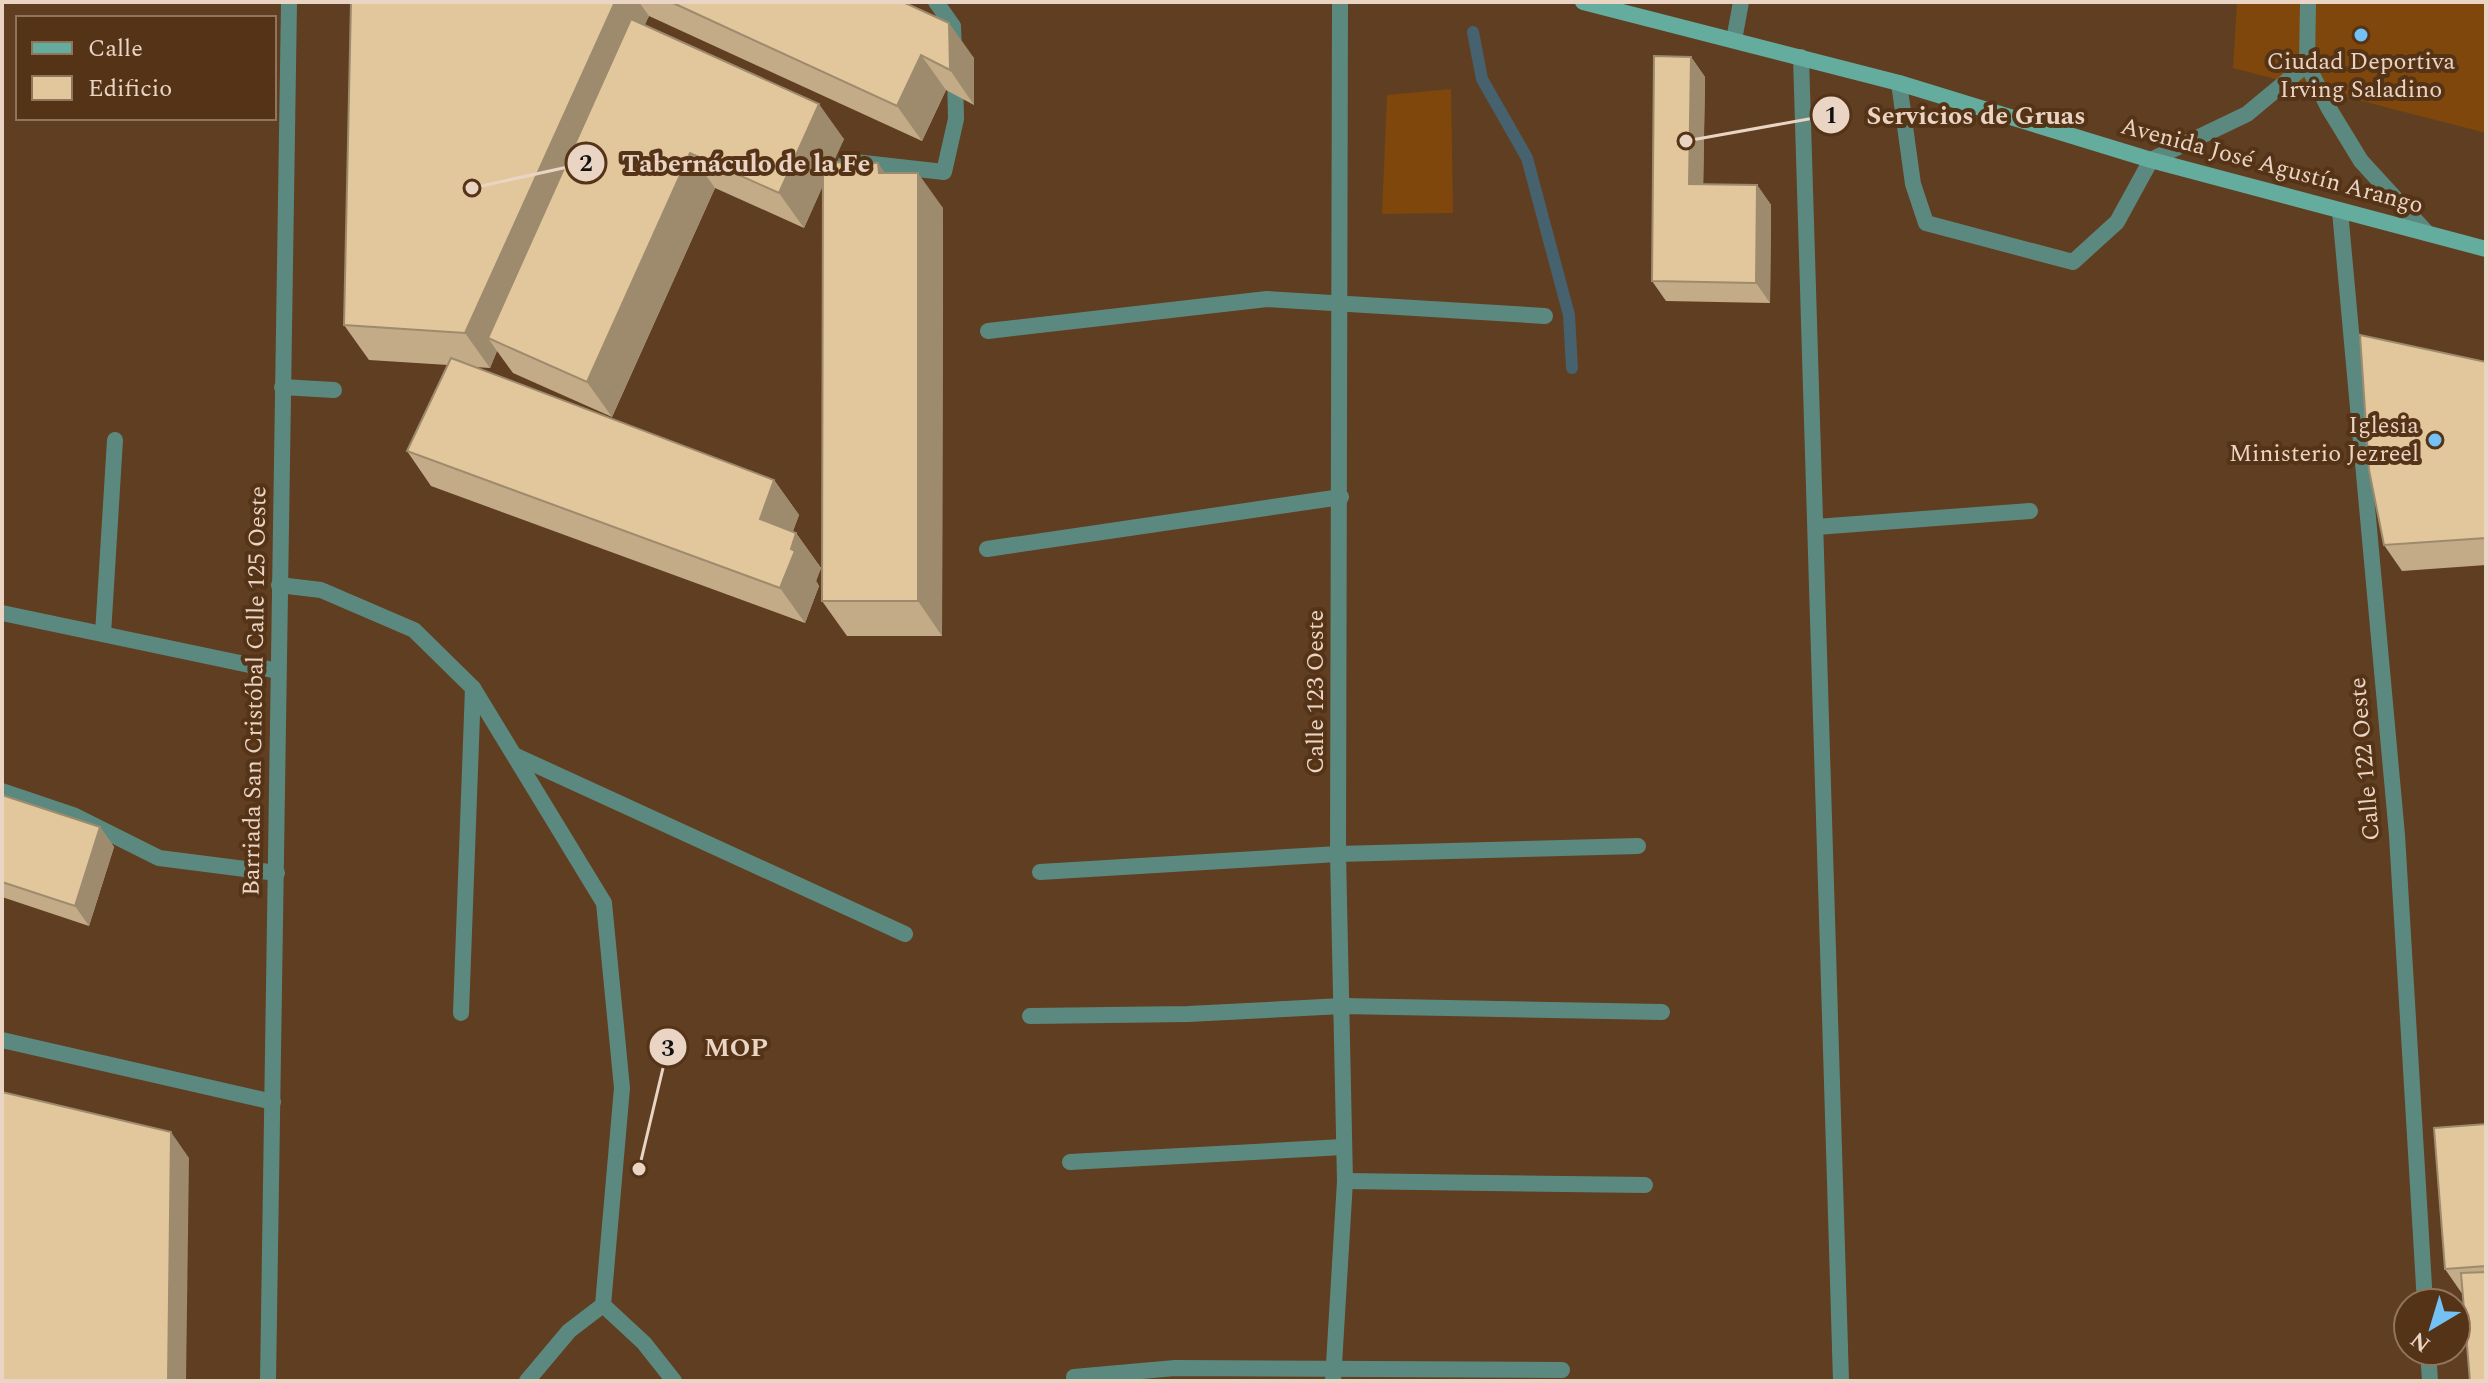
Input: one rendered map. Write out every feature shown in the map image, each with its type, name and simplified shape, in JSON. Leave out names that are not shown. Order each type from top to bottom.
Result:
[{"type":"main road","name":"Avenida José Agustín Arango","points":[[1583,2],[1899,83],[2151,160],[2486,249]]},
{"type":"street","name":"Barriada San Cristóbal Calle 125 Oeste","points":[[268,1381],[289,2]]},
{"type":"street","points":[[836,191],[846,161],[944,172],[956,119],[953,26],[936,2]]},
{"type":"street","name":"Calle 123 Oeste","points":[[1333,1375],[1345,1181],[1338,854],[1340,2]]},
{"type":"street","points":[[1734,40],[1741,2]]},
{"type":"street","points":[[2308,2],[2307,64],[2328,107],[2361,161],[2427,233]]},
{"type":"street","points":[[1801,57],[1841,1381]]},
{"type":"street","points":[[1899,83],[1913,184],[1926,223],[2073,262],[2117,222],[2151,160],[2247,114],[2307,64]]},
{"type":"street","name":"Calle 122 Oeste","points":[[2340,211],[2397,835],[2424,1287]]},
{"type":"street","points":[[988,331],[1267,299],[1545,316]]},
{"type":"street","points":[[282,387],[334,390]]},
{"type":"street","points":[[103,634],[115,440]]},
{"type":"street","points":[[987,549],[1341,497]]},
{"type":"street","points":[[1816,527],[2030,511]]},
{"type":"street","points":[[279,585],[321,590],[414,630],[473,688],[604,903],[622,1088],[603,1305],[569,1331],[527,1381]]},
{"type":"street","points":[[2,613],[278,671]]},
{"type":"street","points":[[461,1013],[473,688]]},
{"type":"street","points":[[514,755],[905,934]]},
{"type":"street","points":[[2,791],[73,815],[159,858],[277,873]]},
{"type":"street","points":[[1040,872],[1338,854],[1638,846]]},
{"type":"street","points":[[1030,1016],[1188,1014],[1342,1006],[1662,1012]]},
{"type":"street","points":[[2,1040],[273,1102]]},
{"type":"street","points":[[1070,1162],[1343,1147]]},
{"type":"street","points":[[1345,1181],[1645,1185]]},
{"type":"street","points":[[603,1305],[644,1343],[674,1381]]},
{"type":"street","points":[[1074,1377],[1175,1368],[1333,1375],[1562,1370]]},
{"type":"shaded area","name":"Ciudad Deportiva Irving Saladino","points":[[2237,2],[2486,2],[2486,133],[2233,68]]},
{"type":"shaded area","points":[[1451,89],[1453,213],[1382,214],[1387,95]]},
{"type":"building","points":[[351,2],[615,2],[465,333],[344,325]]},
{"type":"building","points":[[671,2],[903,2],[949,23],[950,70],[921,55],[897,106]]},
{"type":"building","points":[[631,19],[819,104],[779,193],[690,153],[587,382],[488,338]]},
{"type":"building","points":[[1654,56],[1691,57],[1689,184],[1757,185],[1756,283],[1652,281]]},
{"type":"building","points":[[823,162],[878,163],[879,173],[918,173],[918,601],[822,601]]},
{"type":"building","name":"Iglesia Ministerio Jezreel","points":[[2360,335],[2486,362],[2486,538],[2384,545],[2369,470]]},
{"type":"building","points":[[451,358],[774,480],[760,519],[796,533],[791,549],[795,551],[780,588],[407,451]]},
{"type":"building","points":[[2,795],[100,827],[75,906],[2,882]]},
{"type":"building","points":[[2,1092],[171,1132],[168,1381],[2,1381]]},
{"type":"building","points":[[2486,1124],[2486,1266],[2445,1269],[2434,1128]]},
{"type":"building","points":[[2486,1272],[2486,1381],[2470,1381],[2472,1287],[2462,1287],[2461,1273]]},
{"type":"waterway","points":[[1473,32],[1482,79],[1527,158],[1569,315],[1572,368]]},
{"type":"place","name":"Ciudad Deportiva Irving Saladino","points":[[2361,35]]},
{"type":"place","name":"Servicios de Gruas","points":[[1686,141]]},
{"type":"place","name":"Tabernáculo de la Fe","points":[[472,188]]},
{"type":"place","name":"Iglesia Ministerio Jezreel","points":[[2435,440]]},
{"type":"place","name":"MOP","points":[[639,1169]]}]
